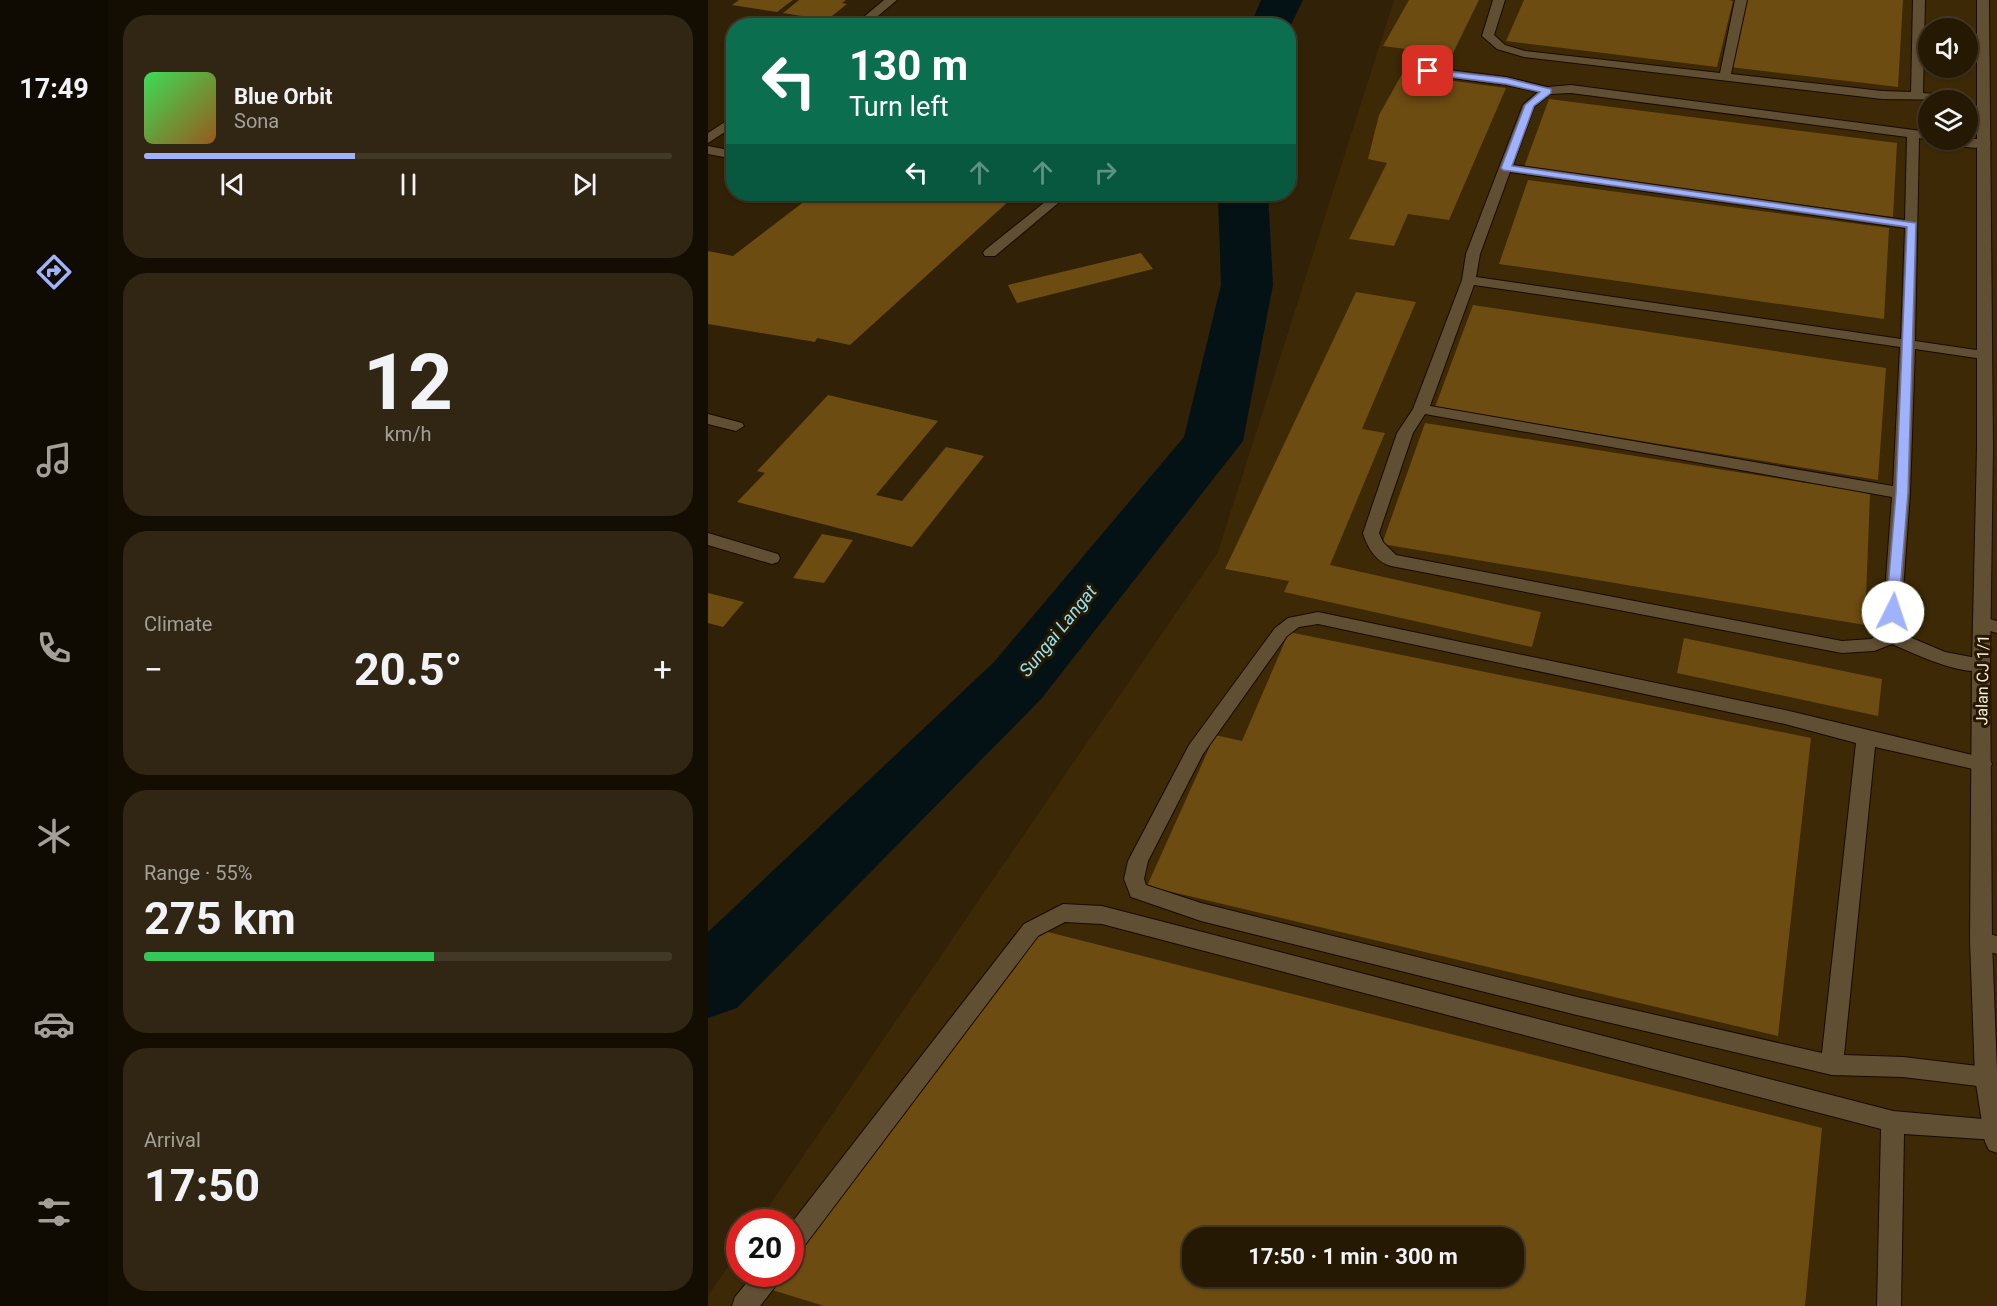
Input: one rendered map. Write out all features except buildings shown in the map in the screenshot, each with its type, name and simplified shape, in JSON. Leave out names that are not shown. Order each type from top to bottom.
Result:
[{"type":"street","points":[[868,18],[891,0]]},
{"type":"street","points":[[1499,0],[1488,36],[1501,47],[1524,54],[1882,95],[1917,96],[1919,0]]},
{"type":"street","points":[[1725,76],[1741,0]]},
{"type":"street","name":"Jalan CJ 1/1","points":[[1977,90],[1983,0]]},
{"type":"street","points":[[1409,69],[1506,81],[1548,91],[1571,89],[1918,135]]},
{"type":"street","points":[[1548,91],[1529,105],[1473,254],[1469,280],[1421,409],[1406,433],[1371,533],[1375,545],[1391,560],[1842,647],[1874,645],[1891,636]]},
{"type":"street","name":"Jalan CJ 1/1","points":[[1978,112],[1985,144],[1983,355],[1991,449],[1990,625],[1981,666],[1989,766],[1986,1077],[1995,1136]]},
{"type":"street","points":[[708,139],[726,126]]},
{"type":"street","points":[[1891,636],[1902,493],[1909,344],[1913,134]]},
{"type":"street","points":[[1978,143],[1985,144]]},
{"type":"street","points":[[708,150],[726,153]]},
{"type":"street","points":[[1506,168],[1912,225]]},
{"type":"street","points":[[990,253],[1053,201]]},
{"type":"street","points":[[1469,280],[1983,355]]},
{"type":"street","points":[[1421,409],[1902,493]]},
{"type":"street","points":[[708,419],[736,426]]},
{"type":"street","points":[[708,539],[772,558]]},
{"type":"street","points":[[1986,1077],[1904,1067],[1832,1065],[1577,1006],[1201,912],[1138,891],[1134,879],[1138,861],[1196,750],[1233,696],[1281,632],[1294,622],[1318,618],[1785,717],[1989,766]]},
{"type":"street","points":[[1891,636],[1942,658],[1981,666]]},
{"type":"street","points":[[1832,1065],[1866,738]]},
{"type":"street","points":[[804,1227],[1031,930],[1063,914],[1102,915],[1893,1122],[1995,1136]]},
{"type":"street","points":[[1889,1306],[1893,1122]]},
{"type":"street","points":[[744,1306],[759,1287]]},
{"type":"shaded area","points":[[1394,0],[1997,0],[1997,1306],[708,1306],[708,1296],[726,1269],[726,1287],[804,1287],[804,1209],[767,1209],[1218,552]]},
{"type":"waterway","name":"Sungai Langat","points":[[1274,18],[1282,0]]},
{"type":"waterway","name":"Sungai Langat","points":[[708,983],[1018,680],[1213,441],[1247,285],[1243,201]]},
{"type":"route","points":[[1428,71],[1506,81],[1548,91],[1529,105],[1506,168],[1912,225],[1902,493],[1893,612]]}]
